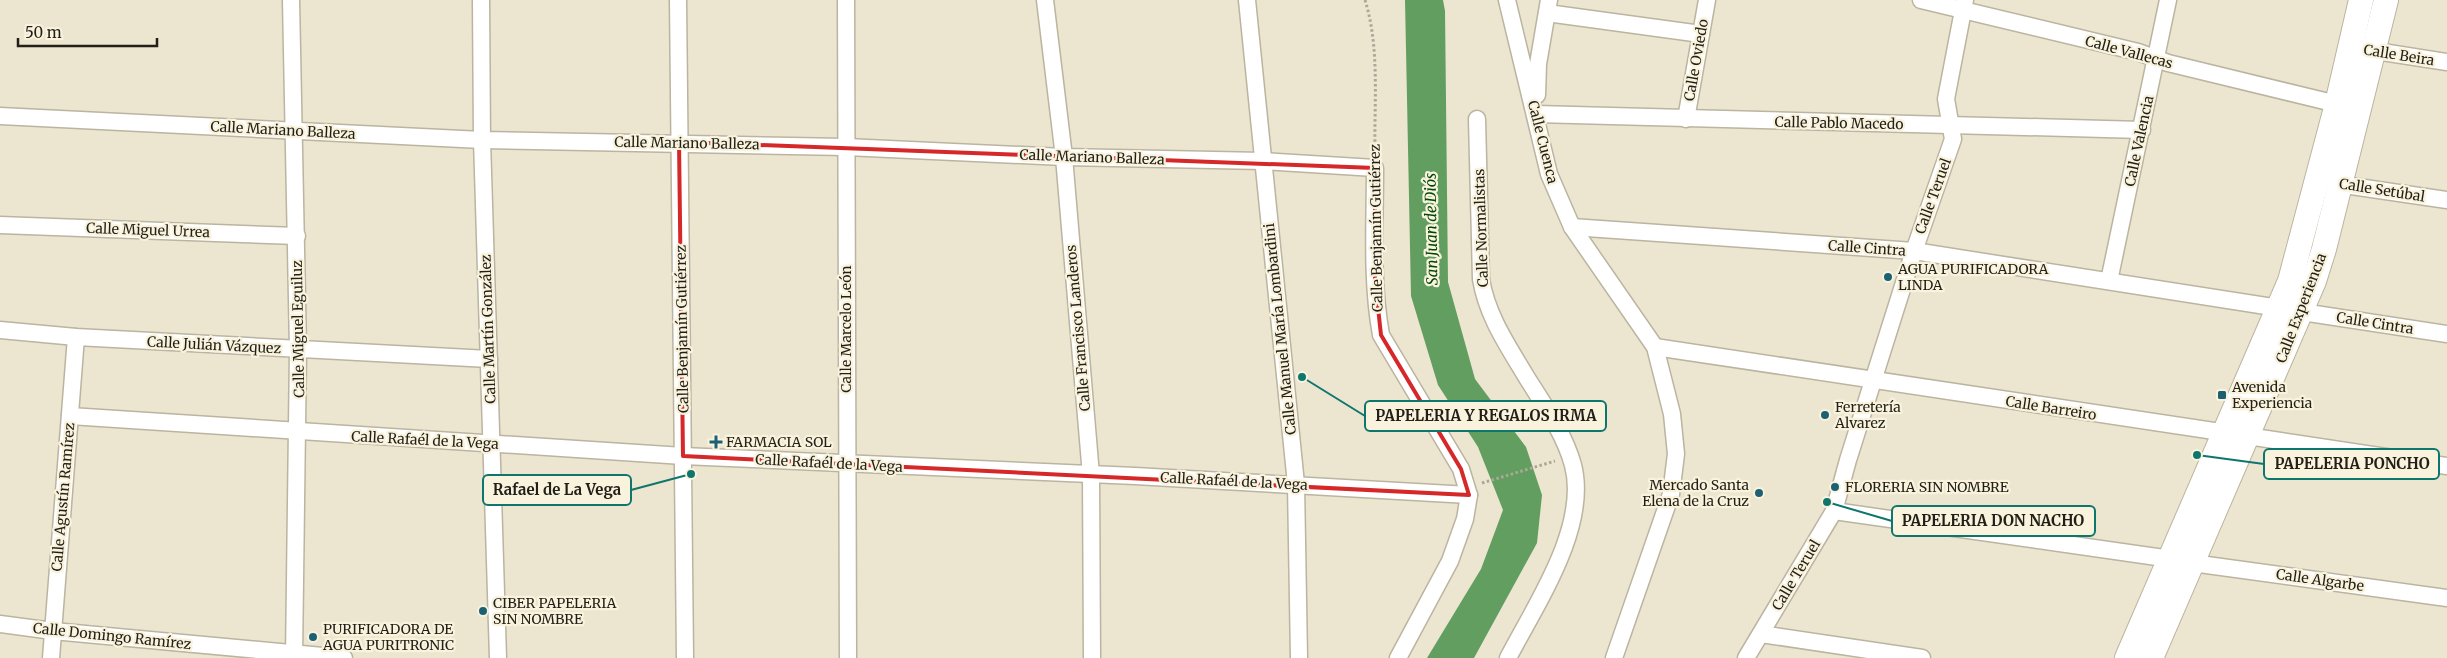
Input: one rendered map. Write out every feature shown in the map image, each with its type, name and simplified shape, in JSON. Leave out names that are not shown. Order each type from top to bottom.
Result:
[{"type":"street","name":"Calle Miguel Eguiluz","points":[[291,0],[298,349],[294,656]]},
{"type":"street","name":"Calle Martín González","points":[[481,0],[482,140],[498,658]]},
{"type":"street","name":"Calle Benjamín Gutiérrez","points":[[678,0],[685,658]]},
{"type":"street","name":"Calle Marcelo León","points":[[846,0],[848,658]]},
{"type":"street","name":"Calle Francisco Landeros","points":[[1045,0],[1064,157],[1091,475],[1092,658]]},
{"type":"street","name":"Calle Manuel María Lombardini","points":[[1247,0],[1296,484],[1299,658]]},
{"type":"street","name":"Calle Cuenca","points":[[1507,0],[1549,174],[1572,227],[1655,347]]},
{"type":"street","name":"Calle Oviedo","points":[[1686,120],[1706,0]]},
{"type":"street","name":"Calle Vallecas","points":[[1921,0],[1964,5],[2156,58],[2337,104]]},
{"type":"street","name":"Calle Valencia","points":[[2109,282],[2168,0]]},
{"type":"street","name":"Calle Experiencia","points":[[2236,436],[2279,308],[2329,182],[2362,49],[2362,0]]},
{"type":"street","name":"Calle Experiencia","points":[[2127,658],[2181,561],[2236,436],[2302,312],[2324,249],[2337,104],[2386,0]]},
{"type":"street","name":"Calle Teruel","points":[[1746,658],[1834,511],[1914,251],[1953,139],[1952,125],[1946,109],[1946,99],[1964,5]]},
{"type":"street","points":[[1536,114],[1538,64],[1548,7],[1701,34]]},
{"type":"street","name":"Calle Beira","points":[[2362,49],[2447,62]]},
{"type":"street","name":"Calle Pablo Macedo","points":[[1536,114],[1686,120],[2142,130]]},
{"type":"street","name":"Calle Mariano Balleza","points":[[0,116],[482,140],[680,142],[846,147],[1064,157],[1263,161],[1375,168]]},
{"type":"street","name":"Calle Normalistas","points":[[1477,119],[1481,279],[1484,300],[1498,328],[1563,439],[1573,465],[1577,490],[1574,520],[1563,551],[1508,658]]},
{"type":"street","name":"Calle Benjamín Gutiérrez","points":[[1375,168],[1375,280],[1381,335],[1461,469],[1475,489],[1450,561],[1398,658]]},
{"type":"street","name":"Calle Setúbal","points":[[2329,182],[2447,200]]},
{"type":"street","name":"Calle Miguel Urrea","points":[[0,225],[297,236]]},
{"type":"street","name":"Calle Cintra","points":[[1572,227],[1914,251],[2279,308]]},
{"type":"street","name":"Calle Cintra","points":[[2302,312],[2447,334]]},
{"type":"street","name":"Calle Julián Vázquez","points":[[0,330],[76,337],[488,359]]},
{"type":"street","name":"Calle Agustín Ramírez","points":[[51,658],[76,337]]},
{"type":"street","points":[[1614,658],[1671,494],[1676,454],[1672,414],[1655,347]]},
{"type":"street","name":"Calle Barreiro","points":[[1655,347],[2236,436],[2447,466]]},
{"type":"street","name":"Calle Rafaél de la Vega","points":[[70,416],[298,433],[847,465],[1296,484],[1475,489]]},
{"type":"street","name":"Calle Algarbe","points":[[1834,511],[2447,598]]},
{"type":"street","name":"Calle Experiencia","points":[[2151,658],[2181,561]]},
{"type":"street","name":"Calle Domingo Ramírez","points":[[0,624],[294,656],[344,658]]},
{"type":"street","points":[[1761,634],[1922,658]]},
{"type":"path","name":"Calle Benjamín Gutiérrez","points":[[1365,0],[1371,19],[1374,59],[1375,168]]},
{"type":"path","points":[[1475,489],[1560,459]]},
{"type":"highlighted area","points":[[679,142],[1375,168],[1375,280],[1381,335],[1461,469],[1469,495],[683,456]]},
{"type":"water","name":"San Juan de Diós","points":[[1405,0],[1443,0],[1445,11],[1448,282],[1475,379],[1526,447],[1542,495],[1537,543],[1474,658],[1427,658],[1481,569],[1503,510],[1478,447],[1438,385],[1411,296]]},
{"type":"place","name":"AGUA PURIFICADORA LINDA","points":[[1888,277]]},
{"type":"place","name":"PAPELERIA Y REGALOS IRMA","points":[[1302,377]]},
{"type":"place","name":"Avenida Experiencia","points":[[2222,395]]},
{"type":"place","name":"Ferretería Alvarez","points":[[1825,415]]},
{"type":"place","name":"FARMACIA SOL","points":[[716,442]]},
{"type":"place","name":"PAPELERIA PONCHO","points":[[2197,455]]},
{"type":"place","name":"Rafael de La Vega","points":[[691,474]]},
{"type":"place","name":"FLORERIA SIN NOMBRE","points":[[1835,487]]},
{"type":"place","name":"Mercado Santa Elena de la Cruz","points":[[1759,493]]},
{"type":"place","name":"PAPELERIA DON NACHO","points":[[1827,502]]},
{"type":"place","name":"CIBER PAPELERIA SIN NOMBRE","points":[[483,611]]},
{"type":"place","name":"PURIFICADORA DE AGUA PURITRONIC","points":[[313,637]]}]
